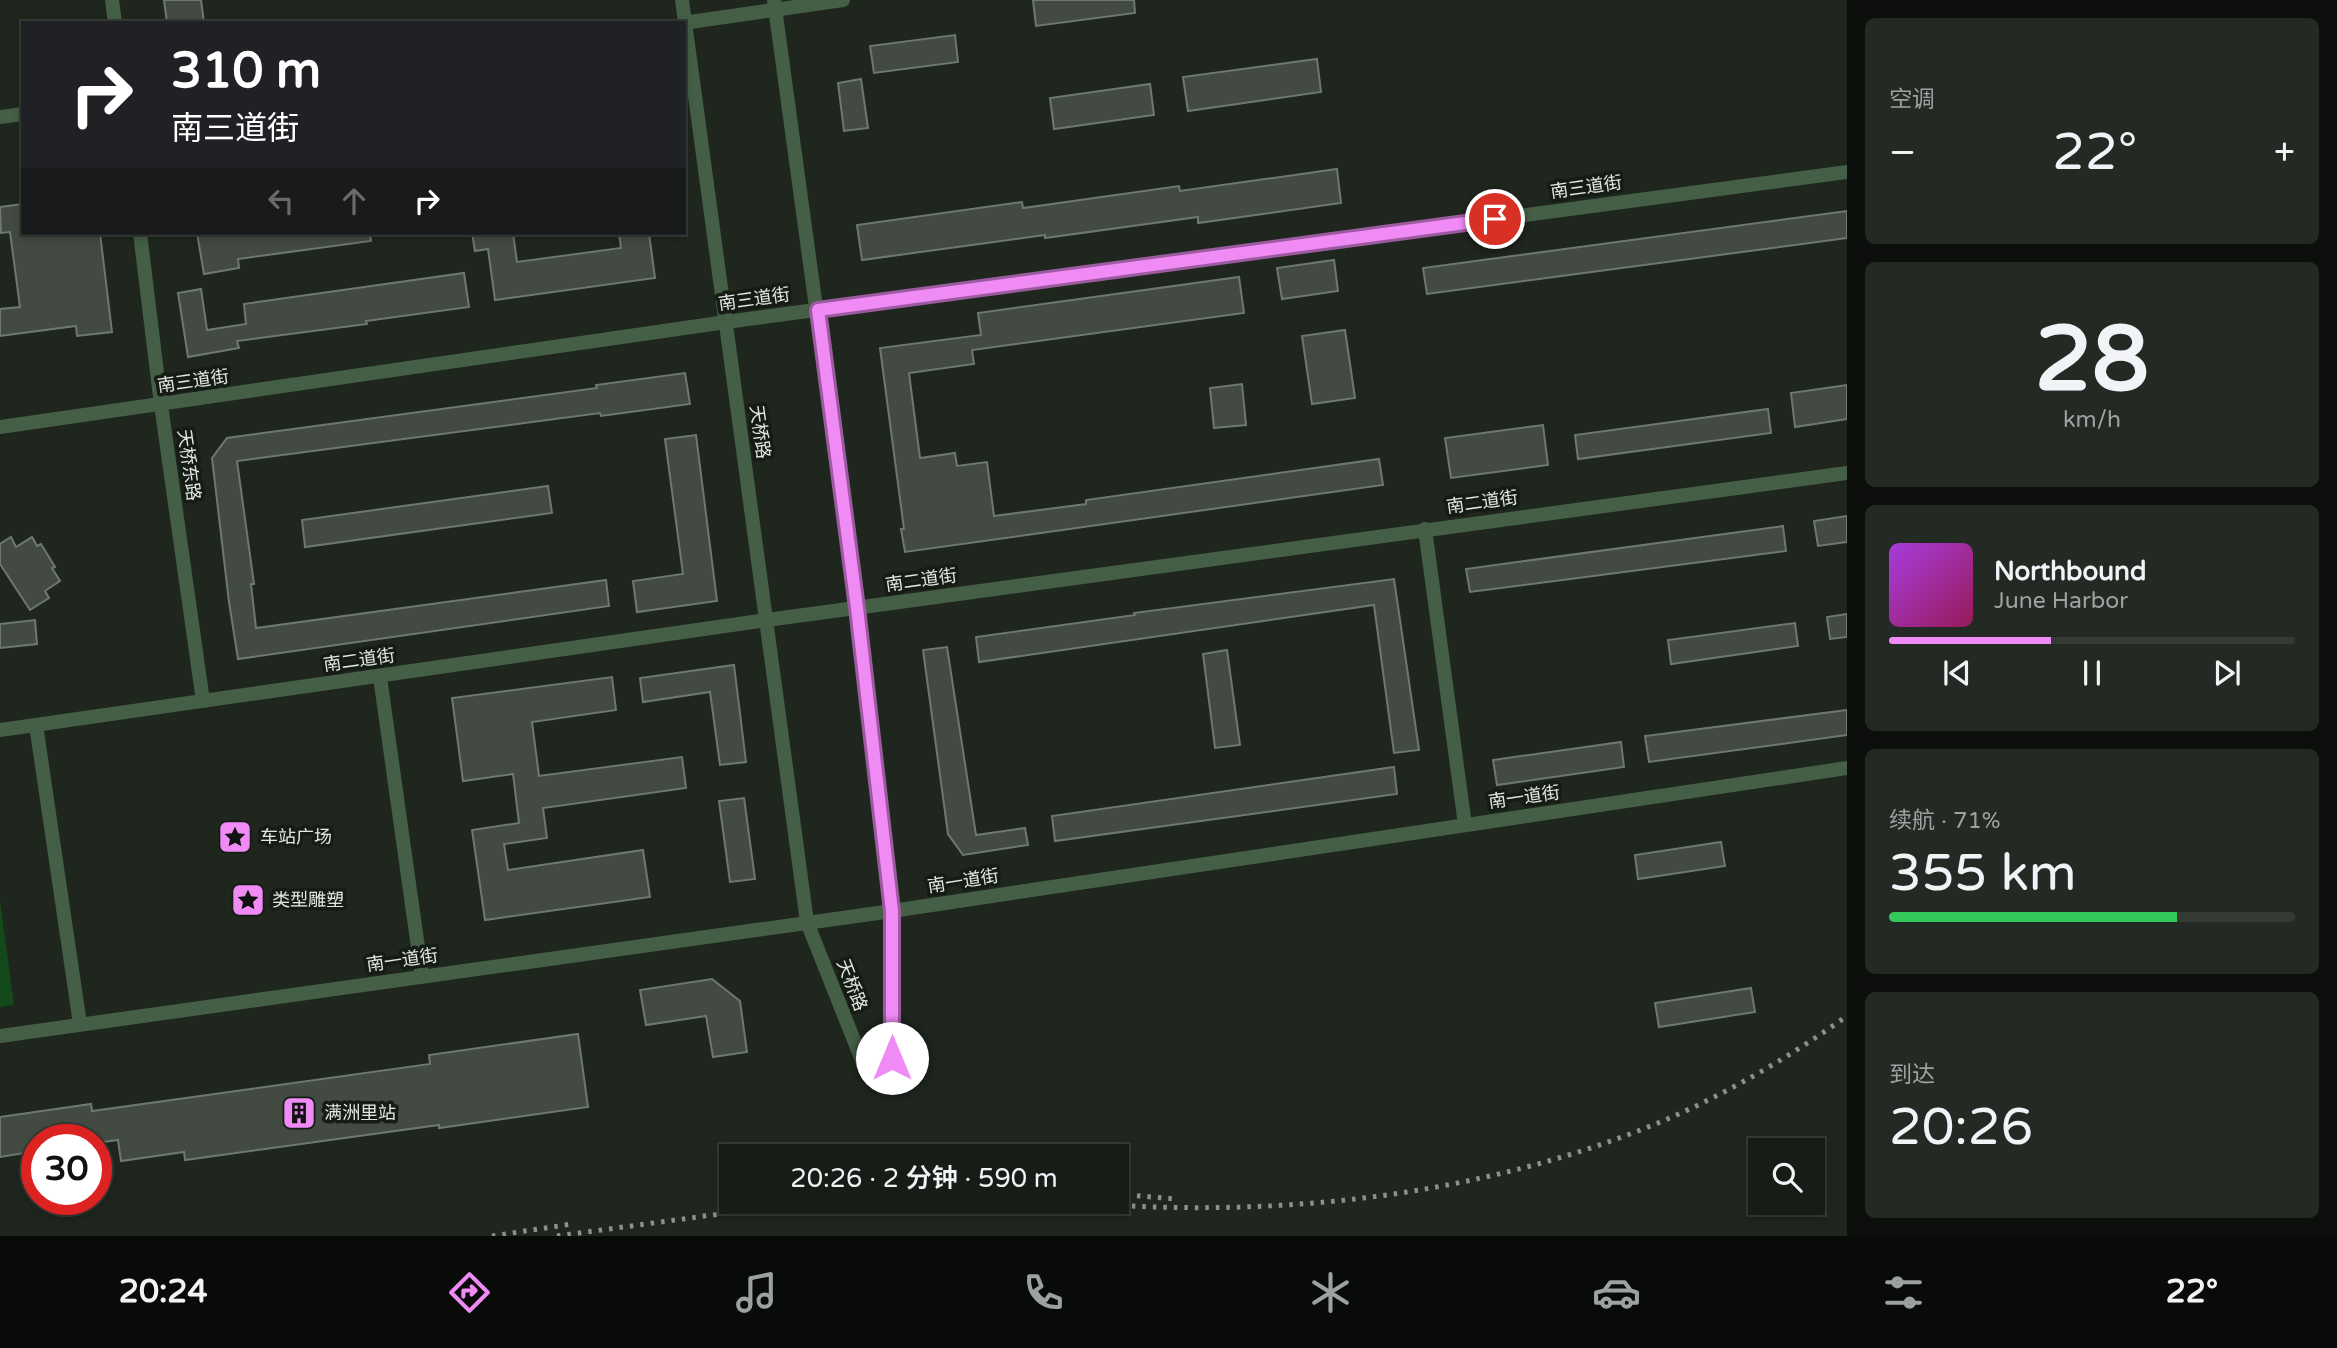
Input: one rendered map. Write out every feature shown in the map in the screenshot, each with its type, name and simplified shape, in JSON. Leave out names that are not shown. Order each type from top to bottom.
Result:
[{"type":"street","points":[[112,0],[115,21]]},
{"type":"street","name":"天桥路","points":[[682,0],[684,21]]},
{"type":"street","points":[[686,23],[775,5],[843,0]]},
{"type":"street","name":"天桥路","points":[[686,37],[807,922],[863,1063],[892,1058],[892,911],[857,608],[775,5]]},
{"type":"street","points":[[0,117],[21,114]]},
{"type":"street","name":"南三道街","points":[[0,427],[818,310],[1847,172]]},
{"type":"street","name":"天桥东路","points":[[140,235],[161,405],[203,701]]},
{"type":"street","name":"南二道街","points":[[0,730],[767,620],[1847,473]]},
{"type":"street","points":[[1425,529],[1465,825]]},
{"type":"street","points":[[380,677],[422,976]]},
{"type":"street","points":[[36,725],[80,1024]]},
{"type":"street","name":"南一道街","points":[[0,1036],[892,911],[1847,768]]},
{"type":"green space","points":[[0,901],[14,1005],[0,1007]]},
{"type":"building","points":[[164,0],[201,0],[204,21],[167,21]]},
{"type":"building","points":[[1033,0],[1134,0],[1135,13],[1036,26]]},
{"type":"building","points":[[955,35],[958,62],[874,73],[870,46]]},
{"type":"building","points":[[1317,59],[1321,92],[1188,111],[1183,77]]},
{"type":"building","points":[[861,79],[868,128],[844,131],[838,83]]},
{"type":"building","points":[[1150,84],[1154,115],[1054,129],[1050,98]]},
{"type":"building","points":[[1337,169],[1341,203],[1198,223],[1198,217],[1045,238],[1045,235],[862,260],[857,225],[1022,202],[1023,208],[1179,186],[1180,191]]},
{"type":"building","points":[[21,204],[21,235],[100,235],[112,332],[77,336],[76,326],[0,336],[0,309],[20,307],[10,232],[1,233],[0,207]]},
{"type":"building","points":[[1847,211],[1847,238],[1427,294],[1423,268]]},
{"type":"building","points":[[197,235],[370,235],[371,241],[238,259],[239,268],[204,274]]},
{"type":"building","points":[[472,235],[513,235],[517,262],[621,248],[619,235],[649,235],[655,278],[495,300],[488,249],[475,251]]},
{"type":"building","points":[[1334,260],[1338,291],[1282,299],[1277,268]]},
{"type":"building","points":[[464,273],[469,307],[237,341],[239,348],[188,357],[178,293],[201,289],[207,330],[246,324],[244,304]]},
{"type":"building","points":[[1239,277],[1244,313],[972,350],[974,364],[909,373],[920,458],[955,453],[957,466],[987,462],[994,516],[1086,504],[1086,500],[1379,459],[1383,485],[905,552],[880,348],[981,335],[978,313]]},
{"type":"building","points":[[1345,330],[1355,398],[1312,404],[1302,336]]},
{"type":"building","points":[[685,373],[690,404],[601,416],[600,413],[237,461],[254,584],[251,584],[256,628],[606,580],[609,606],[238,659],[212,458],[227,438],[597,388],[596,385]]},
{"type":"building","points":[[1242,384],[1246,425],[1214,428],[1210,388]]},
{"type":"building","points":[[1847,385],[1847,419],[1795,427],[1791,393]]},
{"type":"building","points":[[1768,409],[1771,433],[1578,459],[1575,435]]},
{"type":"building","points":[[1543,425],[1548,465],[1451,478],[1445,438]]},
{"type":"building","points":[[696,435],[717,601],[637,612],[633,581],[683,574],[665,439]]},
{"type":"building","points":[[548,486],[552,513],[305,547],[302,520]]},
{"type":"building","points":[[1847,516],[1847,542],[1818,546],[1814,521]]},
{"type":"building","points":[[1783,526],[1786,551],[1470,592],[1466,569]]},
{"type":"building","points":[[11,537],[16,547],[32,537],[37,546],[41,544],[60,581],[45,591],[49,598],[30,610],[0,564],[0,544]]},
{"type":"building","points":[[1394,579],[1419,750],[1394,753],[1374,605],[979,662],[976,637]]},
{"type":"building","points":[[1847,614],[1847,637],[1830,639],[1827,617]]},
{"type":"building","points":[[35,620],[37,644],[0,648],[0,624]]},
{"type":"building","points":[[1795,623],[1798,646],[1671,664],[1668,640]]},
{"type":"building","points":[[947,647],[976,835],[1025,828],[1028,845],[963,855],[948,834],[923,650]]},
{"type":"building","points":[[1227,650],[1240,745],[1215,748],[1203,654]]},
{"type":"building","points":[[734,665],[746,762],[720,765],[710,692],[643,702],[640,678]]},
{"type":"building","points":[[612,677],[616,710],[532,722],[539,776],[682,757],[686,788],[543,808],[547,838],[504,844],[508,870],[643,850],[650,897],[485,920],[472,830],[519,823],[513,774],[463,781],[452,698]]},
{"type":"building","points":[[1847,710],[1847,735],[1649,762],[1645,736]]},
{"type":"building","points":[[1621,742],[1624,767],[1497,785],[1493,760]]},
{"type":"building","points":[[1394,767],[1397,794],[1055,841],[1052,816]]},
{"type":"building","points":[[744,798],[755,879],[730,882],[719,801]]},
{"type":"building","points":[[1721,842],[1725,866],[1638,879],[1635,855]]},
{"type":"building","points":[[712,979],[740,1001],[747,1052],[713,1057],[706,1016],[646,1025],[640,990]]},
{"type":"building","points":[[1751,988],[1755,1012],[1659,1027],[1655,1003]]},
{"type":"building","points":[[578,1034],[588,1107],[185,1160],[184,1152],[121,1161],[118,1140],[112,1141],[112,1124],[21,1124],[21,1154],[0,1157],[0,1117],[91,1104],[92,1111],[430,1064],[429,1055]]},
{"type":"railway","points":[[1129,1206],[1219,1208],[1294,1205],[1443,1186],[1516,1170],[1588,1149],[1683,1112],[1756,1075],[1847,1016]]},
{"type":"railway","points":[[1129,1195],[1176,1199]]},
{"type":"railway","points":[[557,1236],[720,1214]]},
{"type":"railway","points":[[492,1236],[572,1224]]},
{"type":"place","name":"车站广场","points":[[235,837]]},
{"type":"place","name":"类型雕塑","points":[[248,900]]},
{"type":"place","name":"满洲里站","points":[[299,1113]]},
{"type":"route","points":[[892,1058],[892,911],[857,608],[818,310],[1495,219]]}]
